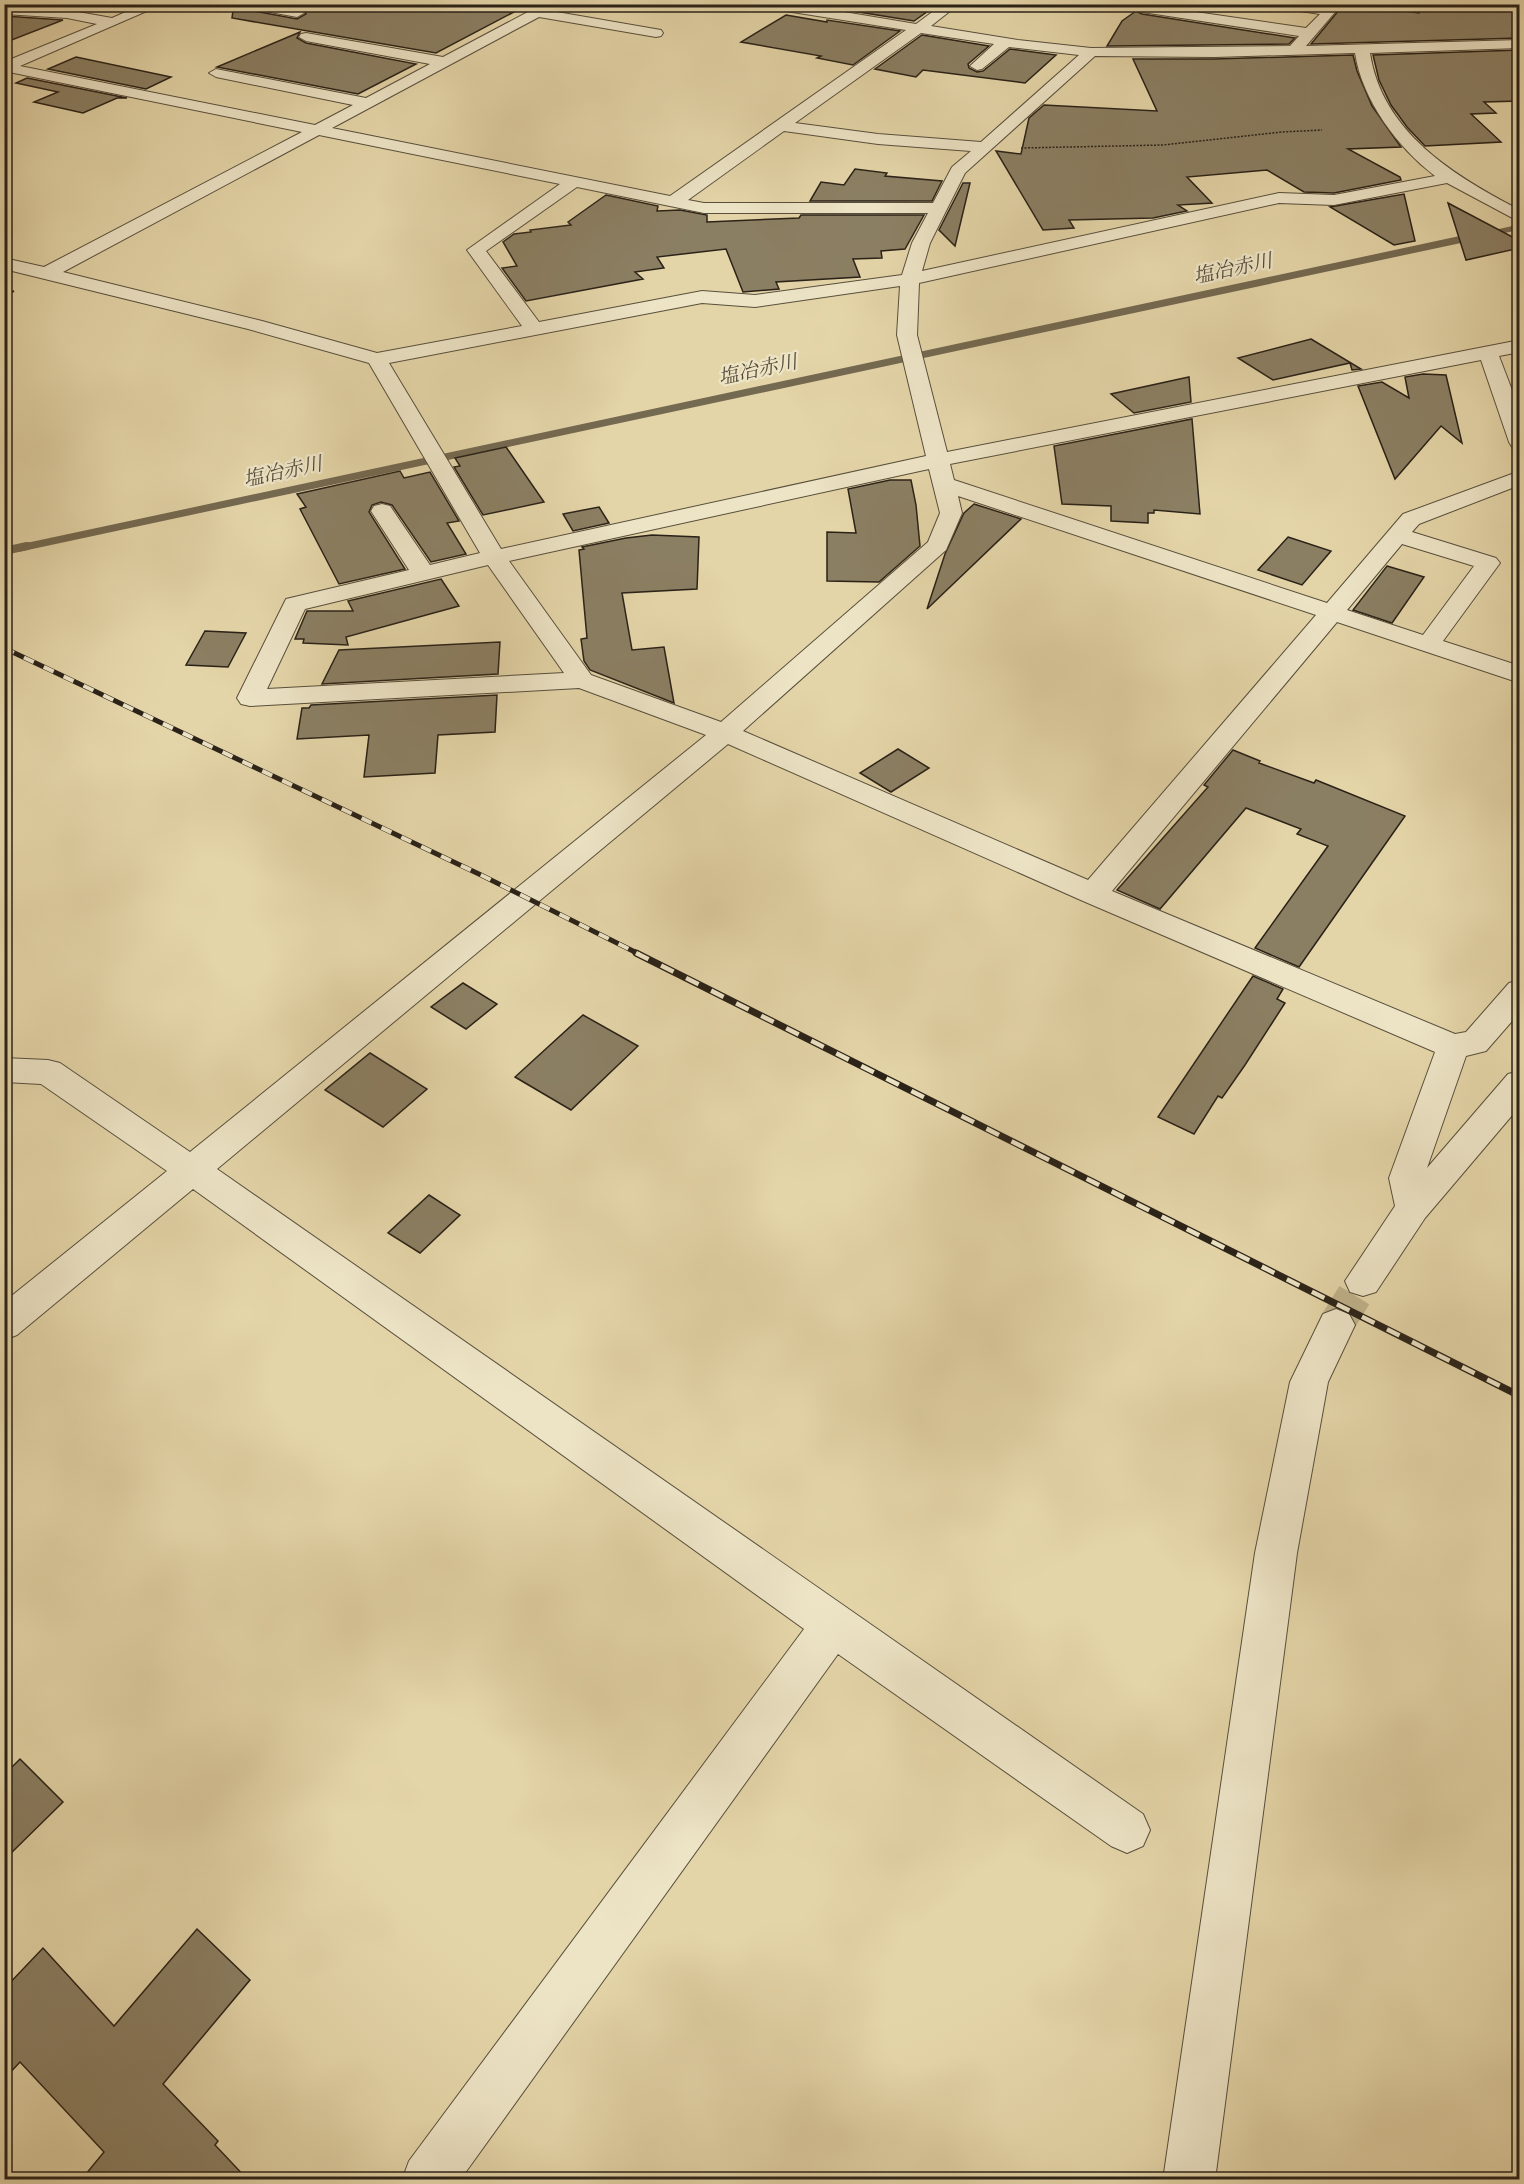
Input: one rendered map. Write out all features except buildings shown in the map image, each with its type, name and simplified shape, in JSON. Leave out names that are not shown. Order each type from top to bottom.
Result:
[{"type":"street","points":[[5,67],[157,4]]},
{"type":"street","points":[[248,4],[297,13]]},
{"type":"street","points":[[46,274],[554,4]]},
{"type":"street","points":[[767,4],[1006,42],[1091,52],[1294,51],[1520,44]]},
{"type":"street","points":[[673,202],[953,4]]},
{"type":"street","points":[[1281,4],[1333,8]]},
{"type":"street","points":[[1142,8],[1311,33]]},
{"type":"street","points":[[1294,51],[1333,8]]},
{"type":"street","points":[[4,10],[67,15],[112,22]]},
{"type":"street","points":[[538,13],[657,33]]},
{"type":"street","points":[[306,37],[445,62]]},
{"type":"street","points":[[977,66],[1006,42]]},
{"type":"street","points":[[1362,49],[1364,69],[1389,119],[1431,164],[1449,178],[1520,217]]},
{"type":"street","points":[[4,1324],[725,733],[938,545],[951,513],[907,335],[910,279],[921,243],[958,171],[1091,52]]},
{"type":"street","points":[[5,67],[704,208],[937,208]]},
{"type":"street","points":[[216,73],[368,103]]},
{"type":"street","points":[[782,126],[878,139],[984,147]]},
{"type":"street","points":[[4,263],[255,325],[377,359],[702,297],[755,302],[910,279],[1279,198],[1334,200],[1449,178]]},
{"type":"street","points":[[534,329],[476,250],[574,182]]},
{"type":"street","points":[[1520,346],[942,472],[494,557],[296,604],[250,698],[582,680],[725,733],[1093,894],[1453,1046],[1475,1043],[1520,991]]},
{"type":"street","points":[[1488,352],[1520,442]]},
{"type":"street","points":[[377,359],[494,557],[582,680]]},
{"type":"street","points":[[942,472],[1332,612],[1520,675]]},
{"type":"street","points":[[1093,894],[1411,519],[1520,477]]},
{"type":"street","points":[[382,511],[424,574]]},
{"type":"street","points":[[1398,535],[1488,563],[1428,645]]},
{"type":"street","points":[[1413,1208],[1406,1179],[1453,1046]]},
{"type":"street","points":[[4,1070],[48,1072],[193,1171],[833,1626],[1126,1830]]},
{"type":"street","points":[[1363,1281],[1413,1208],[1520,1083]]},
{"type":"street","points":[[1190,2180],[1276,1553],[1309,1382],[1336,1325]]},
{"type":"street","points":[[428,2180],[833,1626]]},
{"type":"path","points":[[984,147],[1054,149],[1162,145],[1295,130],[1322,130]]},
{"type":"waterway","name":"塩冶赤川","points":[[1488,234],[1520,227]]},
{"type":"waterway","name":"塩冶赤川","points":[[20,548],[1472,237]]},
{"type":"waterway","name":"塩冶赤川","points":[[4,551],[27,546]]},
{"type":"tunnel","points":[[1336,1325],[1363,1281]]},
{"type":"railway","points":[[4,648],[481,875],[639,954]]},
{"type":"railway","points":[[636,953],[1520,1396]]}]
